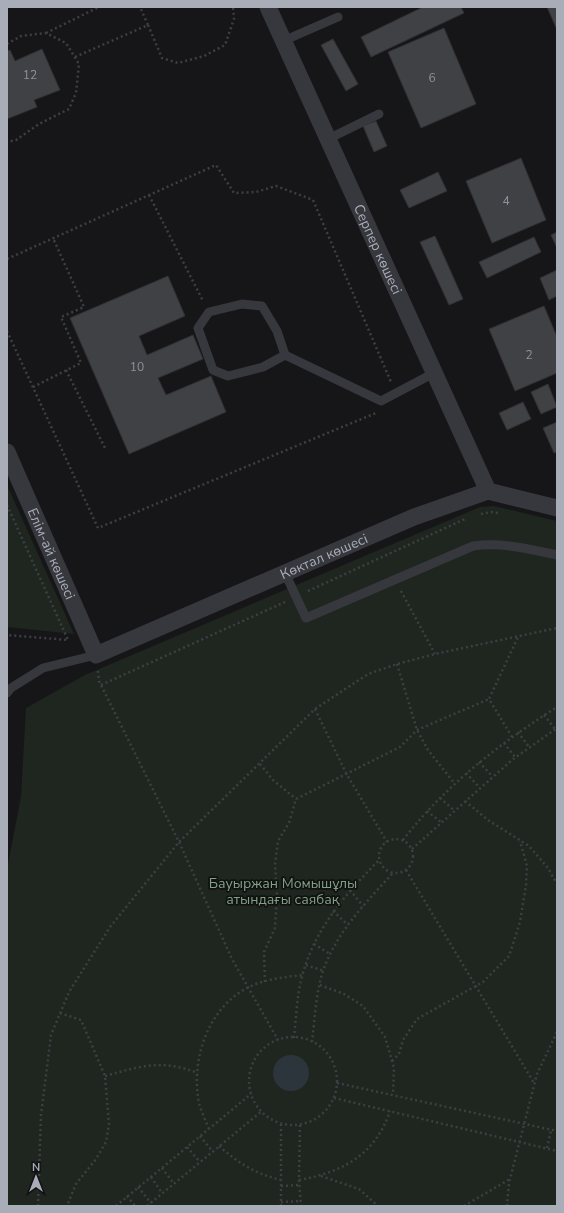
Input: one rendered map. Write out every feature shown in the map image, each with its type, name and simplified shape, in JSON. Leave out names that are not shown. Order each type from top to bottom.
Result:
[{"type":"street","name":"Серпер көшесі","points":[[268,7],[488,491]]},
{"type":"street","name":"Елім-ай көшесі","points":[[7,452],[96,655]]},
{"type":"street","points":[[488,491],[557,508]]},
{"type":"street","name":"Көктал көшесі","points":[[96,655],[414,518],[488,491]]},
{"type":"lane","points":[[283,41],[338,17]]},
{"type":"lane","points":[[328,139],[379,114]]},
{"type":"lane","points":[[285,355],[263,366],[228,376],[212,370],[198,328],[209,312],[242,304],[262,306],[276,331],[285,355],[381,401],[434,373]]},
{"type":"lane","points":[[285,573],[306,618],[473,546],[491,544],[518,546],[557,555]]},
{"type":"lane","points":[[7,693],[10,688],[43,668],[96,655]]},
{"type":"path","points":[[7,44],[21,36],[46,33],[99,7]]},
{"type":"path","points":[[140,7],[162,58],[178,63],[204,56],[225,45],[234,19],[233,7]]},
{"type":"path","points":[[75,57],[148,24]]},
{"type":"path","points":[[7,142],[16,140],[39,124],[69,109],[76,93],[79,64],[66,43],[46,33]]},
{"type":"path","points":[[7,259],[216,166],[234,193],[256,192],[276,186],[313,200],[396,393]]},
{"type":"path","points":[[150,195],[209,312]]},
{"type":"path","points":[[32,387],[81,363],[61,317],[84,307],[53,238]]},
{"type":"path","points":[[7,331],[98,528],[379,412],[381,401]]},
{"type":"path","points":[[66,370],[105,448]]},
{"type":"path","points":[[7,505],[68,640],[7,635]]},
{"type":"path","points":[[476,515],[491,512],[504,514]]},
{"type":"path","points":[[101,685],[471,517]]},
{"type":"path","points":[[395,580],[435,654]]},
{"type":"path","points":[[38,1206],[41,1115],[51,1035],[69,992],[110,927],[179,842],[260,764],[315,708],[368,674],[397,664],[435,654],[557,628]]},
{"type":"path","points":[[265,982],[264,952],[275,928],[275,864],[278,841],[289,823],[296,799],[400,747],[417,730],[489,699],[518,637]]},
{"type":"path","points":[[96,655],[101,685],[179,842],[232,959],[278,1040]]},
{"type":"path","points":[[397,664],[417,730],[428,750],[455,784]]},
{"type":"path","points":[[489,699],[512,737]]},
{"type":"path","points":[[403,840],[427,811],[466,773],[518,732],[557,707]]},
{"type":"path","points":[[315,708],[346,773],[387,842]]},
{"type":"path","points":[[412,849],[492,776],[515,757],[556,728],[544,715]]},
{"type":"path","points":[[518,732],[529,747]]},
{"type":"path","points":[[504,743],[515,757]]},
{"type":"path","points":[[480,762],[492,776]]},
{"type":"path","points":[[260,764],[274,780],[296,799]]},
{"type":"path","points":[[466,773],[479,787]]},
{"type":"path","points":[[440,798],[455,811]]},
{"type":"path","points":[[465,801],[488,820],[529,846],[548,868],[557,884]]},
{"type":"path","points":[[427,811],[442,823]]},
{"type":"path","points":[[393,839],[403,840],[412,849],[412,861],[406,870],[393,872],[384,868],[379,860],[380,849],[387,842],[393,839]]},
{"type":"path","points":[[392,1061],[399,1054],[403,1040],[417,1019],[483,982],[509,956],[520,922],[527,866],[520,841]]},
{"type":"path","points":[[294,1038],[303,975],[314,944],[333,911],[350,890],[379,860]]},
{"type":"path","points":[[406,870],[534,1083]]},
{"type":"path","points":[[312,1042],[320,985],[330,954],[340,935],[393,872]]},
{"type":"path","points":[[350,890],[364,906]]},
{"type":"path","points":[[333,911],[348,925]]},
{"type":"path","points":[[314,944],[330,954]]},
{"type":"path","points":[[306,965],[324,971]]},
{"type":"path","points":[[209,1128],[198,1097],[198,1073],[202,1046],[213,1020],[226,1003],[248,987],[265,982],[303,975]]},
{"type":"path","points":[[320,985],[344,994],[363,1006],[385,1037],[394,1068],[393,1095]]},
{"type":"path","points":[[60,1013],[81,1020],[105,1076],[109,1124],[106,1142],[96,1159],[76,1184],[67,1206]]},
{"type":"path","points":[[506,1206],[510,1179],[534,1083],[557,1032]]},
{"type":"path","points":[[294,1038],[304,1038],[317,1044],[328,1054],[335,1068],[338,1083],[334,1098],[326,1110],[315,1120],[300,1125],[281,1124],[267,1117],[257,1106],[251,1094],[249,1078],[253,1063],[261,1050],[274,1041],[294,1038]]},
{"type":"path","points":[[105,1076],[145,1065],[180,1066],[198,1073]]},
{"type":"path","points":[[338,1083],[524,1125],[557,1131]]},
{"type":"path","points":[[116,1206],[251,1094]]},
{"type":"path","points":[[334,1098],[557,1151]]},
{"type":"path","points":[[147,1206],[262,1111]]},
{"type":"path","points":[[299,1180],[321,1176],[352,1164],[366,1150],[385,1126],[390,1111]]},
{"type":"path","points":[[281,1124],[281,1206]]},
{"type":"path","points":[[300,1125],[299,1180],[301,1206]]},
{"type":"path","points":[[547,1148],[551,1130]]},
{"type":"path","points":[[200,1136],[212,1152]]},
{"type":"path","points":[[219,1146],[237,1162],[261,1176],[281,1180]]},
{"type":"path","points":[[187,1147],[200,1162]]},
{"type":"path","points":[[162,1168],[174,1184]]},
{"type":"path","points":[[321,1176],[360,1189],[378,1206]]},
{"type":"path","points":[[151,1177],[162,1193]]},
{"type":"path","points":[[464,1206],[510,1179]]},
{"type":"path","points":[[281,1186],[300,1185]]},
{"type":"path","points":[[138,1188],[151,1203]]},
{"type":"path","points":[[128,1196],[135,1206]]},
{"type":"path","points":[[281,1202],[301,1201]]},
{"type":"green space","points":[[7,485],[74,634],[7,627]]},
{"type":"green space","name":"Бауыржан Момышұлы атындағы саябақ","points":[[494,506],[557,521],[557,1206],[7,1206],[7,869],[21,797],[26,708],[85,675],[480,507]]},
{"type":"shaded area","points":[[291,1055],[301,1058],[306,1063],[309,1073],[306,1083],[301,1088],[291,1091],[281,1088],[276,1083],[273,1073],[276,1063],[281,1058]]},
{"type":"building","points":[[423,7],[461,7],[464,13],[371,57],[361,37]]},
{"type":"building","points":[[547,7],[557,7],[557,30]]},
{"type":"building","points":[[444,28],[476,104],[421,128],[388,52]]},
{"type":"building","points":[[333,39],[358,84],[346,91],[321,45]]},
{"type":"building","points":[[42,49],[60,90],[34,100],[37,107],[7,119],[7,51],[10,50],[15,61]]},
{"type":"building","points":[[376,121],[387,146],[374,152],[363,126]]},
{"type":"building","points":[[521,158],[546,220],[492,243],[466,181]]},
{"type":"building","points":[[438,172],[447,191],[409,208],[400,190]]},
{"type":"building","points":[[557,232],[557,248],[551,235]]},
{"type":"building","points":[[435,236],[463,299],[449,305],[420,242]]},
{"type":"building","points":[[534,237],[541,252],[487,278],[479,262]]},
{"type":"building","points":[[557,270],[557,296],[549,300],[540,278]]},
{"type":"building","points":[[168,276],[185,316],[139,336],[147,355],[193,335],[203,359],[158,378],[166,395],[211,376],[226,412],[129,454],[70,318]]},
{"type":"building","points":[[544,306],[557,337],[557,373],[515,391],[489,329]]},
{"type":"building","points":[[548,384],[557,407],[541,414],[531,392]]},
{"type":"building","points":[[523,402],[531,419],[507,430],[499,413]]},
{"type":"building","points":[[557,422],[557,452],[554,453],[543,428]]}]
